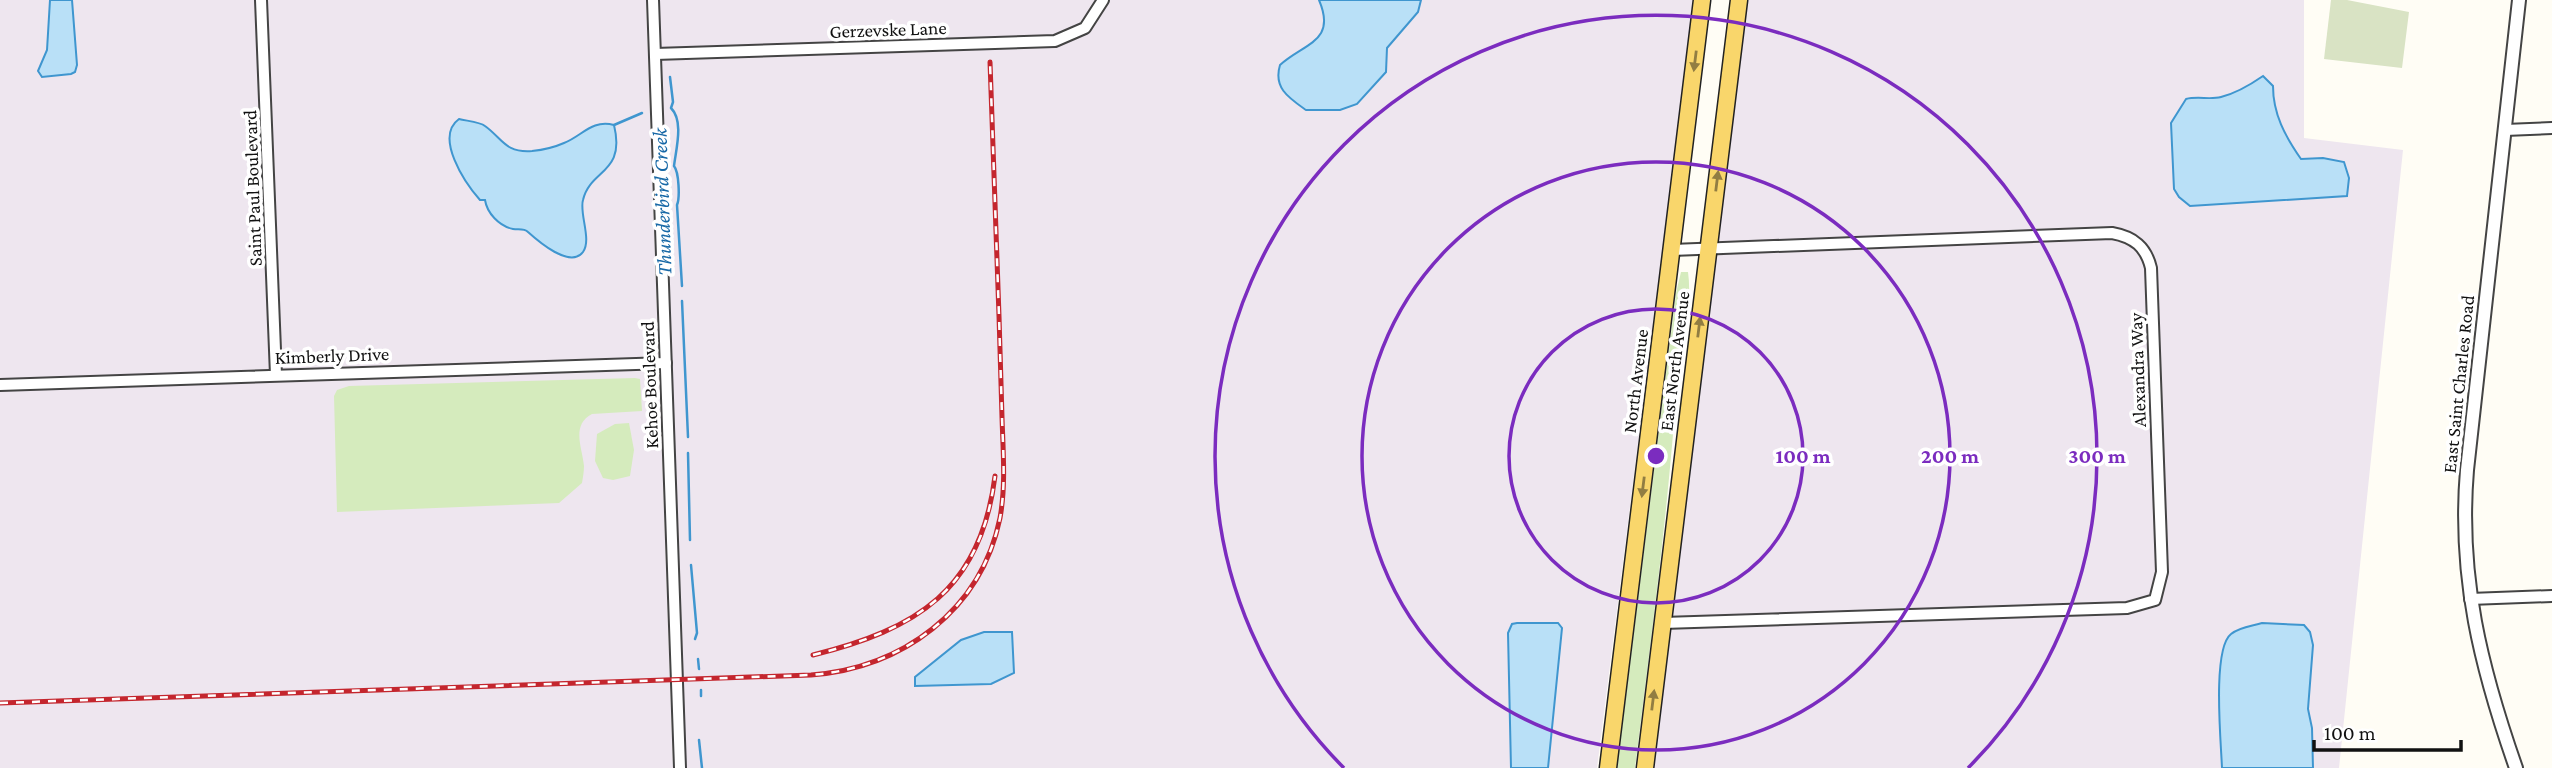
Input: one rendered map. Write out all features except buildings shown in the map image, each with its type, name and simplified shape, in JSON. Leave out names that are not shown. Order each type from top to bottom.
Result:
[{"type":"main road","name":"North Avenue","points":[[1608,768],[1702,0]]},
{"type":"main road","name":"East North Avenue","points":[[1645,768],[1739,0]]},
{"type":"street","name":"Saint Paul Boulevard","points":[[261,0],[276,375]]},
{"type":"street","name":"Kehoe Boulevard","points":[[653,0],[680,768]]},
{"type":"street","name":"Gerzevske Lane","points":[[655,54],[1055,41],[1085,28],[1103,0]]},
{"type":"street","name":"East Saint Charles Road","points":[[2516,768],[2483,664],[2470,599],[2465,541],[2465,496],[2519,0]]},
{"type":"street","points":[[2505,130],[2552,128]]},
{"type":"street","name":"Alexandra Way","points":[[1663,623],[2127,608],[2155,600],[2161,579],[2151,268],[2145,251],[2139,244],[2123,235],[2112,233],[1672,250]]},
{"type":"street","name":"Kimberly Drive","points":[[0,385],[666,363]]},
{"type":"street","points":[[2470,599],[2552,596]]},
{"type":"shaded area","points":[[0,0],[646,0],[673,768],[0,768]]},
{"type":"shaded area","points":[[658,0],[1694,0],[1597,768],[685,768]]},
{"type":"shaded area","points":[[1747,0],[2304,0],[2304,138],[2403,150],[2339,768],[1651,768]]},
{"type":"green space","points":[[2331,0],[2347,0],[2409,12],[2402,68],[2324,59]]},
{"type":"green space","points":[[1681,272],[1688,272],[1688,313],[1679,370],[1664,528],[1635,768],[1617,768],[1676,293]]},
{"type":"green space","points":[[640,379],[642,411],[592,414],[586,419],[579,437],[584,466],[582,483],[559,503],[337,512],[334,396],[337,390],[349,386]]},
{"type":"green space","points":[[629,423],[634,450],[630,476],[613,480],[603,478],[595,461],[597,434],[615,424]]},
{"type":"water","points":[[50,0],[72,0],[77,65],[75,72],[71,74],[42,77],[38,71],[47,50]]},
{"type":"water","points":[[1319,0],[1421,0],[1418,12],[1387,48],[1386,72],[1357,104],[1340,110],[1306,110],[1288,97],[1279,80],[1280,65],[1308,46],[1321,33],[1324,25]]},
{"type":"water","points":[[2263,76],[2273,86],[2275,106],[2281,124],[2301,159],[2323,158],[2344,162],[2349,178],[2347,196],[2190,206],[2174,189],[2171,123],[2186,99],[2217,98],[2243,88]]},
{"type":"water","points":[[459,119],[483,125],[505,144],[523,151],[557,146],[599,124],[614,125],[615,153],[606,169],[592,182],[583,200],[586,241],[583,252],[577,256],[563,256],[526,231],[503,225],[495,218],[488,210],[485,200],[480,200],[467,183],[454,160],[450,137],[452,127]]},
{"type":"water","points":[[1558,623],[1562,628],[1548,768],[1511,768],[1508,633],[1512,624]]},
{"type":"water","points":[[2262,623],[2304,625],[2310,632],[2313,645],[2308,709],[2312,728],[2313,768],[2222,768],[2219,697],[2221,658],[2225,643],[2234,632]]},
{"type":"water","points":[[984,632],[1012,632],[1014,673],[991,684],[915,686],[915,677],[961,640]]},
{"type":"waterway","name":"Thunderbird Creek","points":[[670,77],[673,102],[671,108],[678,128],[674,166],[678,185],[682,286]]},
{"type":"waterway","points":[[614,125],[642,113]]},
{"type":"waterway","name":"Thunderbird Creek","points":[[682,301],[688,437]]},
{"type":"waterway","name":"Thunderbird Creek","points":[[688,453],[690,540]]},
{"type":"waterway","name":"Thunderbird Creek","points":[[691,565],[697,633],[695,639]]},
{"type":"waterway","name":"Thunderbird Creek","points":[[698,659],[699,669]]},
{"type":"waterway","name":"Thunderbird Creek","points":[[701,690],[701,696]]},
{"type":"waterway","name":"Thunderbird Creek","points":[[699,740],[702,768]]},
{"type":"railway","points":[[0,703],[811,675],[876,661],[906,647],[932,629],[956,607],[975,581],[990,551],[1002,506],[1004,481],[990,62]]},
{"type":"railway","points":[[813,655],[883,632],[913,617],[938,598],[959,576],[975,548],[987,515],[995,476]]}]
